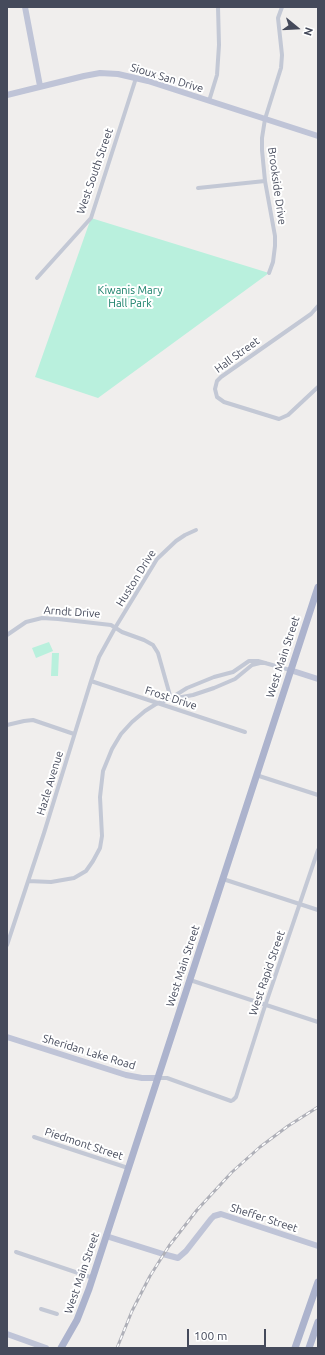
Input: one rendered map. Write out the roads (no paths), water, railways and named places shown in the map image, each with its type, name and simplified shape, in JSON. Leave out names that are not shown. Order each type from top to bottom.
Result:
[{"type":"main road","name":"West Main Street","points":[[61,1348],[77,1320],[93,1278],[318,586]]},
{"type":"main road","points":[[295,1348],[318,1282]]},
{"type":"main road","points":[[309,1348],[318,1322]]},
{"type":"main road","points":[[312,1348],[318,1332]]},
{"type":"street","points":[[25,7],[40,86]]},
{"type":"street","points":[[209,101],[217,75],[219,45],[218,7]]},
{"type":"street","name":"Brookside Drive","points":[[268,273],[273,262],[275,236],[265,181],[262,150],[265,119],[281,68],[282,55],[278,18],[282,7]]},
{"type":"street","name":"Sioux San Drive","points":[[7,95],[84,76],[118,74],[136,78],[318,136]]},
{"type":"street","name":"West South Street","points":[[37,278],[91,218],[136,78]]},
{"type":"street","points":[[198,188],[265,181]]},
{"type":"street","name":"Hall Street","points":[[318,306],[311,314],[221,377],[217,381],[214,389],[219,399],[224,402],[279,419],[288,415],[318,387]]},
{"type":"street","name":"Huston Drive","points":[[115,628],[152,565],[180,537],[196,530]]},
{"type":"street","name":"Arndt Drive","points":[[7,635],[26,622],[47,618],[104,624],[115,628],[149,642],[156,648],[171,699]]},
{"type":"street","name":"Hazle Avenue","points":[[7,945],[91,681],[100,657],[115,628]]},
{"type":"street","points":[[171,699],[187,688],[214,677],[233,672],[249,661],[255,660],[318,679]]},
{"type":"street","points":[[28,881],[42,882],[65,880],[78,876],[90,866],[97,855],[101,842],[101,789],[103,770],[108,756],[121,734],[132,722],[145,711],[159,703],[171,699],[199,694],[235,679],[252,665],[266,663]]},
{"type":"street","name":"Frost Drive","points":[[91,681],[245,732]]},
{"type":"street","points":[[7,725],[34,720],[74,734]]},
{"type":"street","points":[[256,776],[318,795]]},
{"type":"street","name":"West Rapid Street","points":[[233,1100],[236,1097],[318,850]]},
{"type":"street","points":[[223,878],[318,910]]},
{"type":"street","points":[[190,980],[318,1022]]},
{"type":"street","name":"Sheridan Lake Road","points":[[7,1036],[126,1075],[142,1078],[167,1078],[231,1101],[233,1100]]},
{"type":"street","name":"Piedmont Street","points":[[34,1137],[128,1168]]},
{"type":"street","name":"Sheffer Street","points":[[106,1236],[178,1258],[183,1255],[211,1219],[214,1216],[221,1214],[318,1246]]},
{"type":"street","points":[[16,1252],[93,1278]]},
{"type":"street","points":[[41,1309],[57,1314]]},
{"type":"street","points":[[7,1334],[46,1348]]},
{"type":"railway","points":[[117,1348],[132,1311],[150,1276],[169,1246],[197,1210],[232,1172],[260,1147],[288,1126],[318,1107]]},
{"type":"park label","name":"Kiwanis Mary Hall Park","points":[[130,296]]}]
